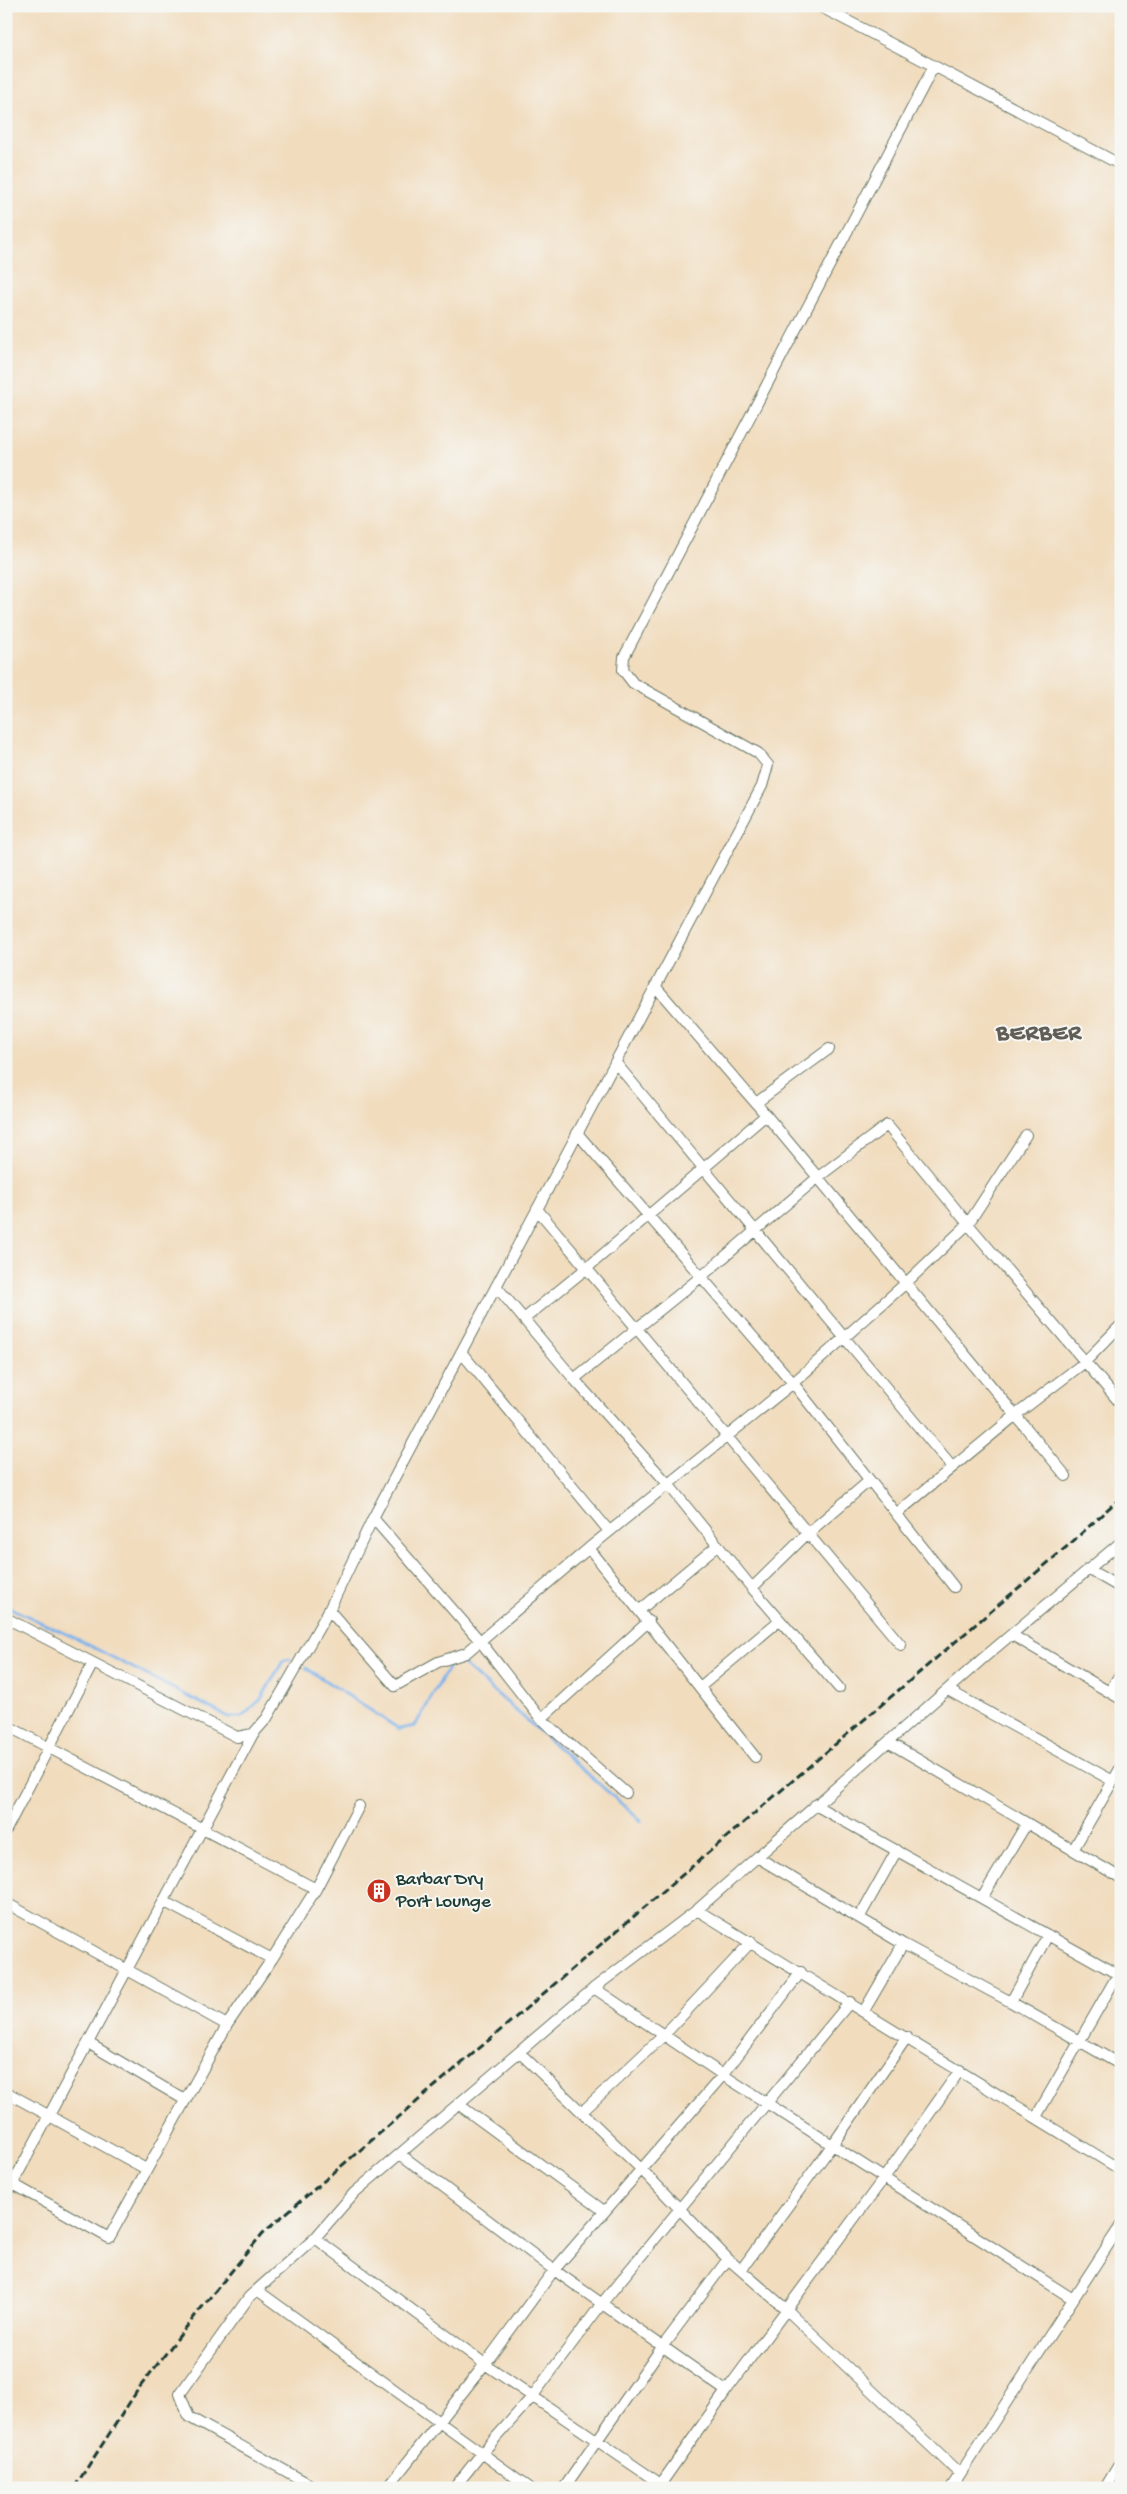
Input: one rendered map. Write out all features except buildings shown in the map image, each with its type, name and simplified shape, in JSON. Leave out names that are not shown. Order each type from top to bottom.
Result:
[{"type":"street","points":[[819,6],[1121,165]]},
{"type":"street","points":[[6,2196],[253,1734],[267,1718],[329,1610],[373,1518],[762,786],[768,765],[758,753],[634,684],[623,670],[624,657],[934,66]]},
{"type":"street","points":[[655,986],[756,1103],[1066,1476]]},
{"type":"street","points":[[756,1103],[829,1049]]},
{"type":"street","points":[[615,1062],[701,1169],[952,1467]]},
{"type":"street","points":[[524,1319],[588,1268],[648,1214],[766,1115]]},
{"type":"street","points":[[574,1379],[702,1276],[817,1178],[887,1125],[968,1224],[1121,1404]]},
{"type":"street","points":[[578,1133],[793,1383],[954,1587]]},
{"type":"street","points":[[329,1610],[395,1686],[438,1662],[466,1652],[609,1531],[793,1383],[906,1283],[968,1224],[1026,1135]]},
{"type":"street","points":[[537,1209],[901,1646]]},
{"type":"street","points":[[496,1286],[574,1379],[668,1484],[752,1588],[839,1688]]},
{"type":"street","points":[[896,1514],[1016,1414],[1084,1362],[1121,1325]]},
{"type":"street","points":[[461,1352],[609,1531]]},
{"type":"street","points":[[752,1588],[806,1534],[869,1481]]},
{"type":"street","points":[[373,1518],[480,1641],[542,1719],[626,1793]]},
{"type":"street","points":[[316,2488],[189,2416],[180,2394],[257,2290],[314,2238],[354,2193],[594,1988],[697,1910],[815,1805],[1121,1542]]},
{"type":"street","points":[[640,1610],[718,1544]]},
{"type":"street","points":[[589,1548],[649,1621],[755,1757]]},
{"type":"street","points":[[1088,1569],[1121,1588]]},
{"type":"street","points":[[6,1618],[237,1737],[253,1734]]},
{"type":"street","points":[[700,1687],[780,1620]]},
{"type":"street","points":[[542,1719],[649,1621]]},
{"type":"street","points":[[1012,1635],[1121,1699]]},
{"type":"street","points":[[6,1830],[93,1663]]},
{"type":"street","points":[[1109,1692],[1121,1673]]},
{"type":"street","points":[[948,1690],[1113,1781]]},
{"type":"street","points":[[6,1724],[203,1827],[316,1889]]},
{"type":"street","points":[[888,1742],[1121,1878]]},
{"type":"street","points":[[1073,1850],[1121,1767]]},
{"type":"street","points":[[815,1805],[1120,1973],[1036,2117]]},
{"type":"street","points":[[13,2184],[108,2238],[227,2025],[272,1959],[316,1889],[359,1806]]},
{"type":"street","points":[[982,1898],[1026,1822]]},
{"type":"street","points":[[859,1918],[896,1850]]},
{"type":"street","points":[[757,1857],[903,1944],[1011,2002],[1121,2065]]},
{"type":"street","points":[[163,1901],[272,1959]]},
{"type":"street","points":[[6,1904],[227,2025]]},
{"type":"street","points":[[697,1910],[850,2002],[1121,2170]]},
{"type":"street","points":[[1011,2002],[1048,1935]]},
{"type":"street","points":[[582,2112],[664,2035],[751,1942]]},
{"type":"street","points":[[864,2011],[903,1944]]},
{"type":"street","points":[[387,2488],[438,2420],[485,2364],[554,2270],[640,2168],[723,2075],[801,1972]]},
{"type":"street","points":[[594,1988],[723,2075],[1073,2299]]},
{"type":"street","points":[[454,2488],[482,2453],[532,2397],[603,2302],[850,2002]]},
{"type":"street","points":[[741,2270],[833,2144],[907,2037]]},
{"type":"street","points":[[88,2043],[185,2100]]},
{"type":"street","points":[[519,2052],[640,2168],[728,2259],[788,2310],[960,2474]]},
{"type":"street","points":[[314,2238],[485,2364],[662,2486],[726,2391],[788,2310],[960,2070]]},
{"type":"street","points":[[6,2092],[146,2169]]},
{"type":"street","points":[[458,2104],[604,2211]]},
{"type":"street","points":[[400,2154],[554,2270],[603,2302],[662,2347],[726,2391]]},
{"type":"street","points":[[951,2488],[1121,2225]]},
{"type":"street","points":[[564,2488],[662,2347],[728,2259]]},
{"type":"street","points":[[257,2290],[530,2488]]},
{"type":"street","points":[[1105,2488],[1121,2461]]},
{"type":"waterway","points":[[6,1606],[77,1639],[228,1717],[242,1717],[261,1699],[283,1661],[290,1659]]},
{"type":"waterway","points":[[306,1668],[399,1729],[415,1726],[451,1663],[462,1663],[641,1821]]},
{"type":"railway","points":[[74,2488],[139,2388],[263,2233],[1071,1543],[1121,1497]]},
{"type":"place","name":"Barbar Dry Port Lounge","points":[[379,1891]]},
{"type":"district","name":"BERBER","points":[[1039,1034]]}]
